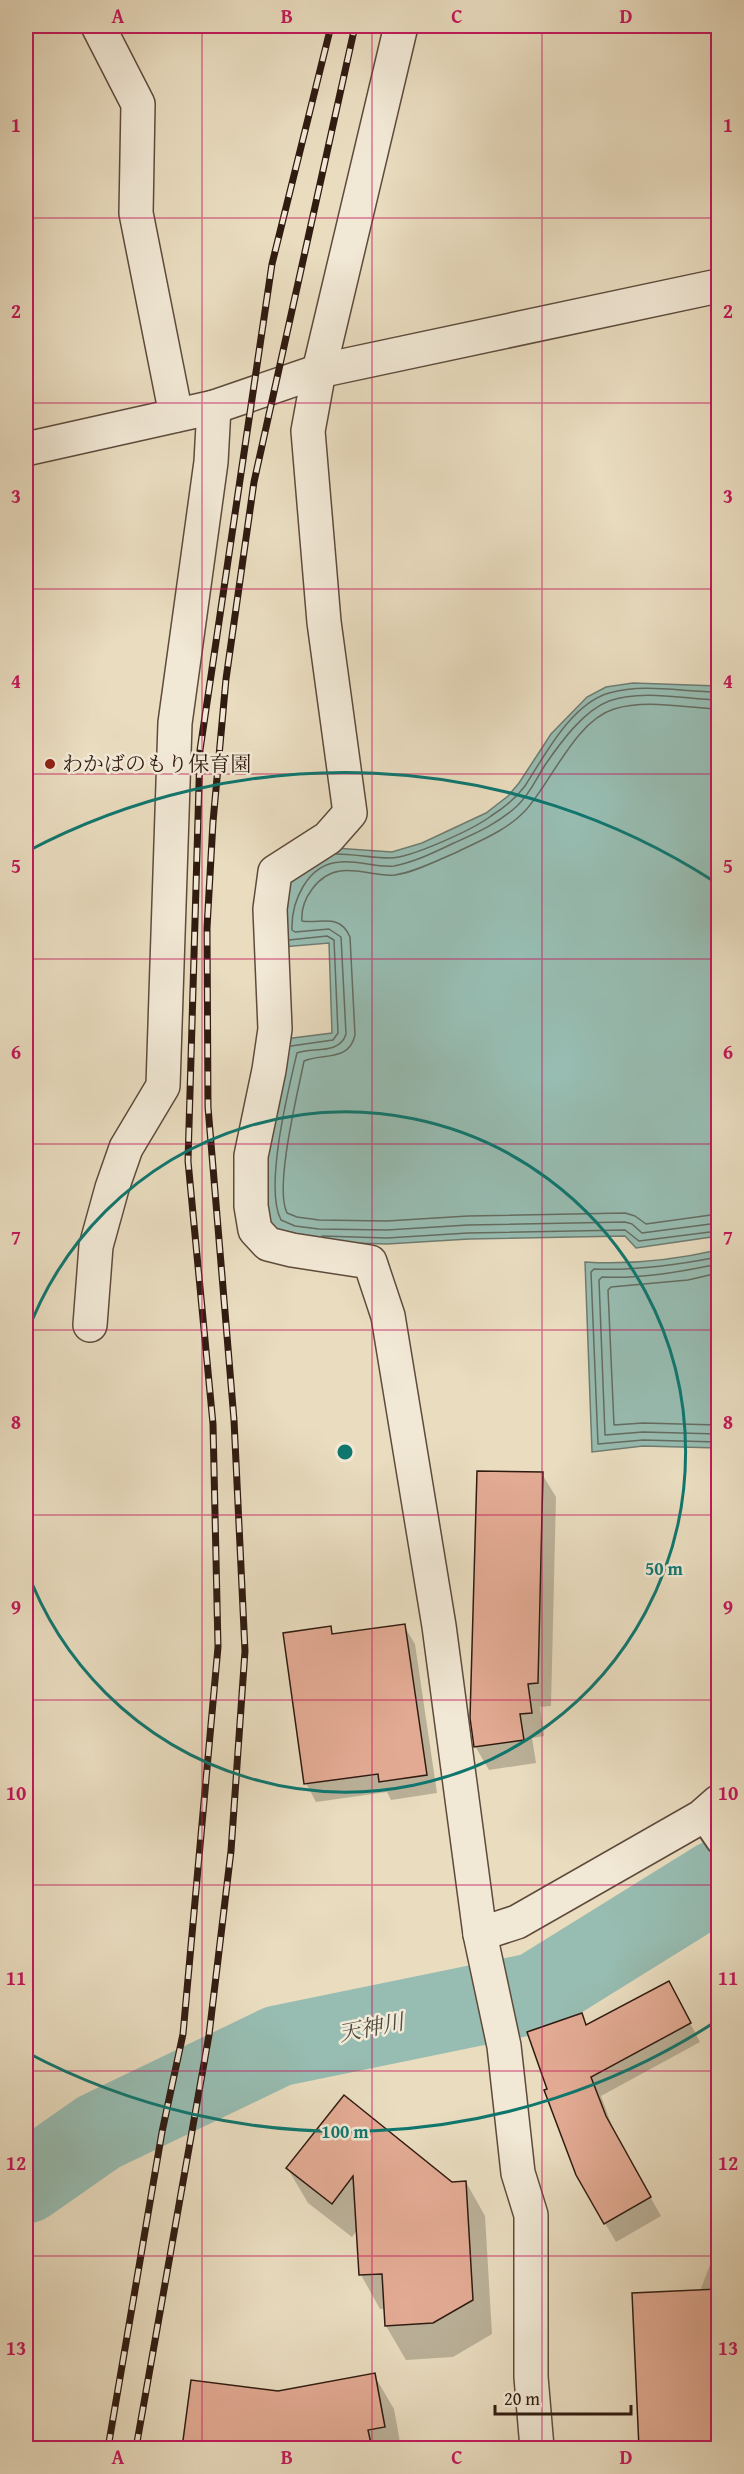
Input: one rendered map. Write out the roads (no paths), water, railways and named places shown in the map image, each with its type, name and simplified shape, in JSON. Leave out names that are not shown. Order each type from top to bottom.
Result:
[{"type":"street","points":[[98,26],[138,104],[136,213],[176,415]]},
{"type":"street","points":[[401,26],[319,371],[309,431],[324,622],[350,813],[328,838],[275,872],[270,909],[275,1029],[251,1156],[251,1206],[255,1230],[268,1244],[370,1262],[388,1316],[439,1626],[483,1949],[504,2046],[518,2173],[531,2215],[531,2377],[537,2448]]},
{"type":"street","points":[[26,449],[214,407],[319,371],[718,286]]},
{"type":"street","points":[[90,1325],[96,1246],[112,1188],[126,1148],[163,1086],[175,723],[211,462],[214,407]]},
{"type":"street","points":[[483,1949],[517,1922],[713,1820]]},
{"type":"water","points":[[633,683],[718,686],[718,1236],[636,1248],[625,1236],[469,1239],[387,1244],[318,1242],[271,1231],[260,1181],[285,1039],[332,1033],[329,943],[282,947],[280,911],[292,876],[335,848],[392,852],[422,843],[486,813],[508,796],[551,734],[587,697],[606,687]]},
{"type":"water","points":[[718,1250],[718,1448],[643,1446],[592,1452],[585,1262],[652,1261]]},
{"type":"waterway","name":"天神川","points":[[26,2183],[99,2132],[278,2046],[536,1993],[718,1880]]},
{"type":"railway","points":[[108,2448],[162,2132],[183,2034],[218,1647],[213,1424],[188,1161],[200,750],[272,264],[331,26]]},
{"type":"railway","points":[[136,2448],[209,2035],[231,1851],[245,1651],[234,1420],[208,1107],[207,928],[213,822],[226,679],[254,482],[355,26]]},
{"type":"place","name":"わかばのもり保育園","points":[[50,764]]}]
